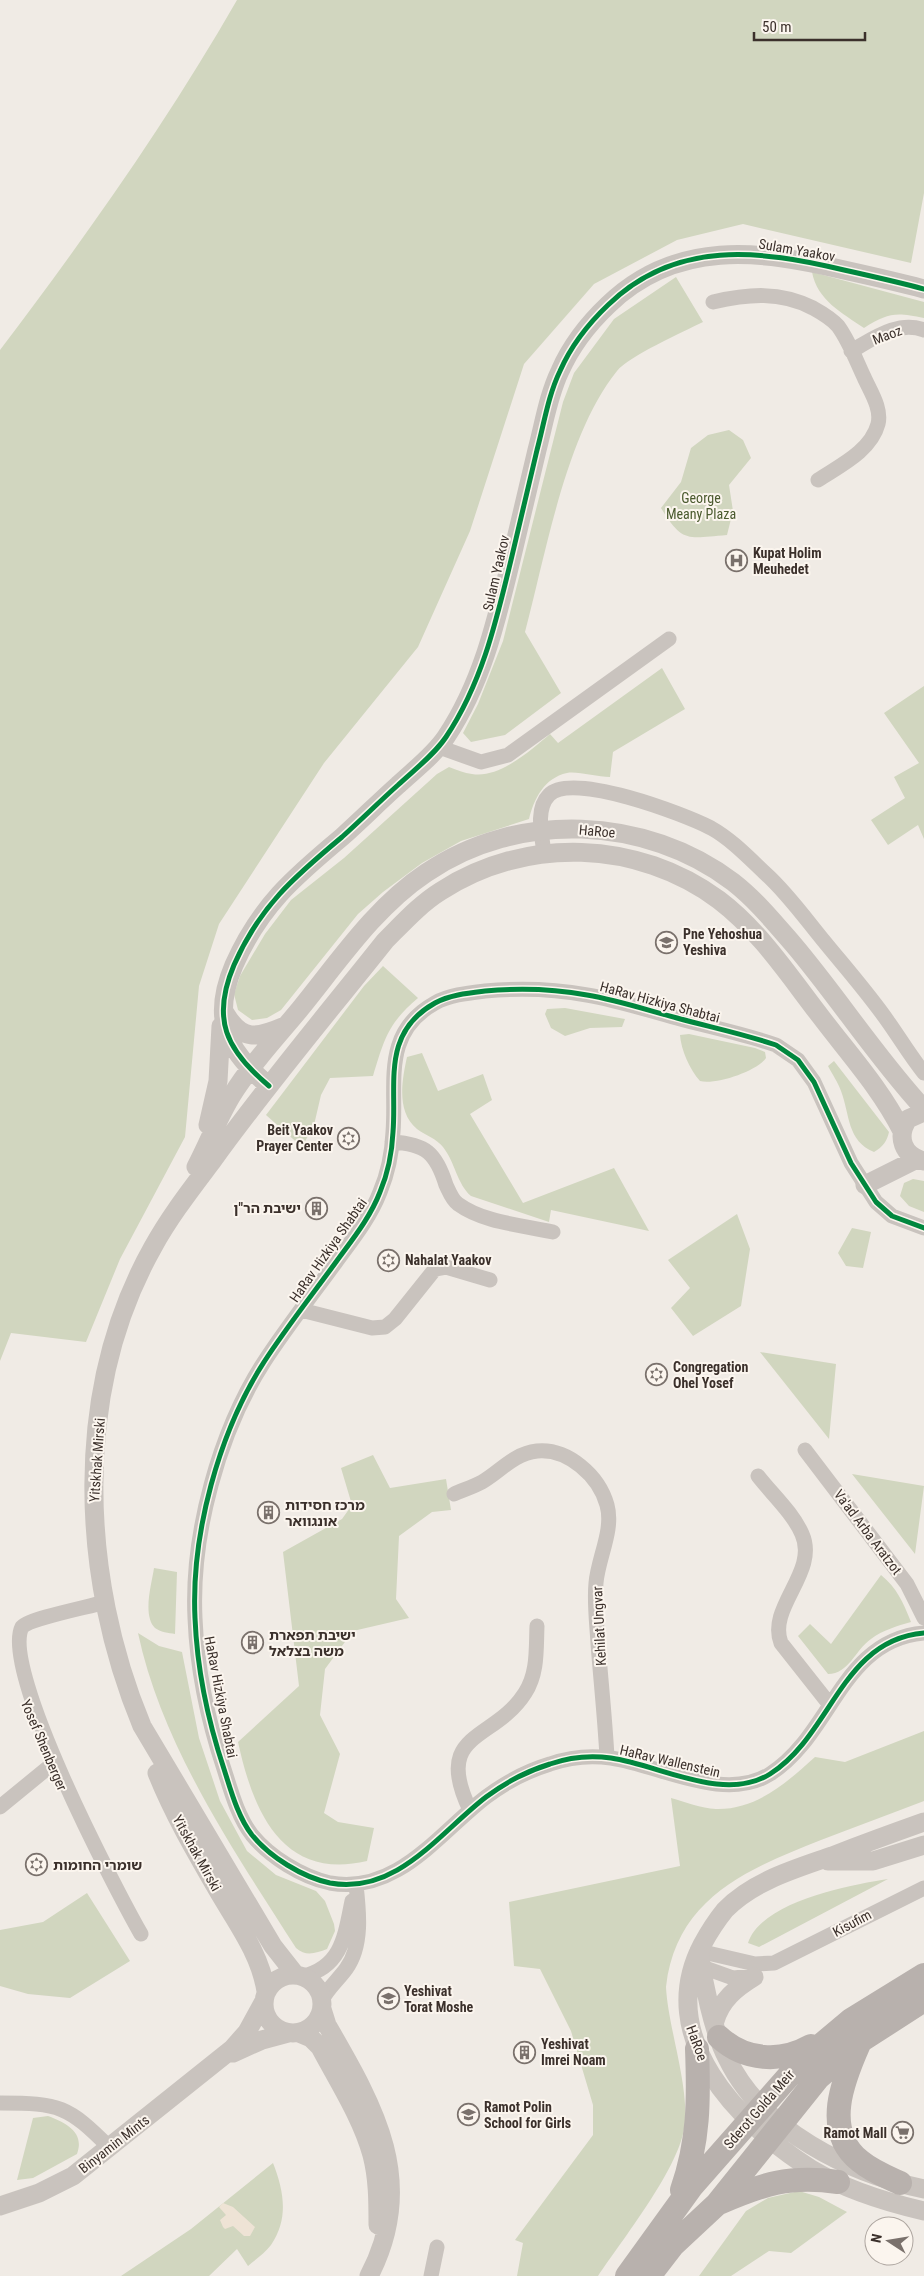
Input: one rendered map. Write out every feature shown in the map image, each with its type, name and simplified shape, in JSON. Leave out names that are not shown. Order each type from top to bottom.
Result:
[{"type":"main road","name":"Sderot Golda Meir","points":[[627,2276],[692,2186],[796,2066],[826,2038],[875,2004],[924,1975]]},
{"type":"main road","name":"Sderot Golda Meir","points":[[649,2276],[673,2245],[717,2204],[818,2078],[862,2040],[924,2000]]},
{"type":"main road","points":[[717,2029],[732,2048],[754,2056],[787,2057],[826,2038]]},
{"type":"main road","points":[[862,2040],[842,2090],[838,2109],[842,2136],[847,2147],[858,2160],[900,2183]]},
{"type":"main road","points":[[672,2213],[691,2164],[697,2136],[699,2099],[697,2049]]},
{"type":"main road","points":[[717,2204],[780,2181],[802,2178],[838,2182]]},
{"type":"street","name":"Sulam Yaakov","points":[[269,1086],[250,1070],[231,1044],[222,1013],[229,977],[254,925],[280,892],[303,868],[344,835],[439,747],[468,699],[487,651],[545,416],[559,373],[581,336],[612,301],[629,286],[653,273],[691,259],[722,254],[773,255],[924,289]]},
{"type":"street","points":[[713,302],[738,296],[780,296],[797,301],[824,314],[837,325],[879,410],[878,424],[870,441],[852,458],[818,480]]},
{"type":"street","name":"Maoz","points":[[851,350],[886,332],[903,326],[924,330]]},
{"type":"street","points":[[439,747],[481,762],[508,755],[669,639]]},
{"type":"street","points":[[544,853],[541,831],[544,802],[550,794],[563,787],[578,787],[609,792],[668,811],[711,829],[768,876],[793,904],[889,1022],[924,1072]]},
{"type":"street","name":"HaRoe","points":[[250,1070],[368,926],[406,888],[446,861],[496,840],[541,831],[600,830],[641,837],[685,853],[731,880],[764,911],[795,947],[924,1110]]},
{"type":"street","name":"HaRoe","points":[[269,1086],[385,941],[421,905],[457,881],[503,862],[544,853],[598,852],[634,859],[675,874],[718,899],[748,927],[790,976],[884,1099],[910,1155],[920,1160]]},
{"type":"street","name":"HaRav Hizkiya Shabtai","points":[[356,1884],[329,1882],[296,1870],[252,1835],[232,1795],[221,1760],[204,1686],[197,1640],[195,1615],[199,1553],[204,1516],[219,1462],[240,1405],[262,1366],[374,1207],[386,1175],[392,1142],[392,1071],[400,1042],[419,1015],[434,1004],[473,992],[538,990],[589,995],[776,1045],[798,1060],[814,1082],[845,1150],[865,1185]]},
{"type":"street","points":[[222,1013],[233,1027],[242,1033],[268,1033],[287,1025]]},
{"type":"street","points":[[198,1162],[216,1095],[222,1013]]},
{"type":"street","name":"Yitskhak Mirski","points":[[171,1218],[231,1096],[250,1070]]},
{"type":"street","name":"Yitskhak Mirski","points":[[265,1996],[256,1955],[199,1857],[162,1786],[135,1711],[114,1648],[94,1517],[98,1428],[103,1392],[112,1350],[129,1298],[152,1248],[171,1218],[269,1086]]},
{"type":"street","points":[[865,1185],[902,1137],[908,1119],[924,1110]]},
{"type":"street","points":[[392,1142],[419,1146],[430,1153],[438,1162],[448,1190],[456,1202],[467,1209],[481,1216],[553,1232]]},
{"type":"street","points":[[865,1185],[920,1160]]},
{"type":"street","points":[[865,1185],[884,1210],[901,1220],[924,1228]]},
{"type":"street","points":[[301,1310],[372,1328],[385,1327],[394,1319],[435,1269],[446,1267],[490,1280]]},
{"type":"street","name":"Va'ad Arba Aratzot","points":[[805,1450],[907,1584],[924,1618]]},
{"type":"street","name":"Kehilat Ungvar","points":[[454,1494],[483,1482],[518,1456],[538,1451],[554,1453],[572,1460],[588,1472],[599,1488],[607,1505],[608,1518],[598,1566],[596,1602],[607,1757]]},
{"type":"street","points":[[758,1476],[803,1535],[806,1553],[780,1619],[777,1633],[781,1644],[830,1705]]},
{"type":"street","name":"Yosef Shenberger","points":[[106,1602],[34,1621],[22,1627],[13,1642],[13,1662],[24,1701],[50,1766],[141,1934]]},
{"type":"street","points":[[470,1810],[460,1779],[461,1752],[476,1735],[514,1707],[526,1692],[536,1661],[537,1626]]},
{"type":"street","name":"HaRav Wallenstein","points":[[356,1884],[378,1880],[411,1862],[498,1788],[530,1771],[570,1758],[607,1757],[714,1785],[743,1785],[764,1778],[795,1753],[851,1674],[873,1652],[896,1638],[924,1633]]},
{"type":"street","name":"Yitskhak Mirski","points":[[135,1711],[156,1753],[227,1870],[283,1960],[299,1975]]},
{"type":"street","points":[[0,1807],[50,1766]]},
{"type":"street","name":"HaRoe","points":[[755,2114],[708,2070],[697,2049],[689,2021],[688,1983],[714,1924],[738,1898],[764,1882],[924,1822]]},
{"type":"street","name":"HaRoe","points":[[820,1860],[873,1860],[924,1845]]},
{"type":"street","points":[[356,1884],[337,1955],[323,1970],[278,1978],[265,1996],[264,2010],[272,2026],[311,2038],[320,2047],[348,2101],[372,2154],[377,2181],[379,2255]]},
{"type":"street","points":[[294,2033],[314,2025],[330,1987],[346,1970],[354,1951],[358,1928],[356,1884]]},
{"type":"street","name":"Kisufim","points":[[754,1977],[768,1971],[782,1960],[924,1888]]},
{"type":"street","name":"Kisufim","points":[[698,1961],[755,1964],[782,1960]]},
{"type":"street","points":[[698,1961],[733,1978],[754,1977]]},
{"type":"street","name":"HaRoe","points":[[698,1961],[717,2029],[755,2114]]},
{"type":"street","points":[[299,1975],[316,1985],[327,2026],[377,2122],[390,2164],[391,2210],[379,2255],[369,2276]]},
{"type":"street","points":[[717,2029],[720,2008],[728,1996],[754,1977]]},
{"type":"street","name":"Binyamin Mints","points":[[0,2206],[39,2193],[73,2176],[110,2148],[217,2062],[247,2032],[265,1996]]},
{"type":"street","name":"Binyamin Mints","points":[[217,2062],[245,2046],[294,2033]]},
{"type":"street","points":[[0,2103],[25,2102],[64,2108],[78,2117],[110,2148]]},
{"type":"street","points":[[755,2114],[776,2132],[813,2170],[878,2200],[924,2211]]},
{"type":"street","points":[[776,2132],[860,2170],[924,2189]]},
{"type":"street","points":[[432,2276],[437,2247]]},
{"type":"green space","points":[[237,0],[924,0],[924,193],[911,263],[743,224],[677,240],[594,284],[524,364],[470,531],[418,647],[324,763],[219,924],[199,986],[185,1137],[120,1259],[86,1342],[11,1333],[0,1361],[0,350],[63,265],[154,135]]},
{"type":"green space","points":[[812,272],[924,302],[924,318],[892,315],[879,319],[864,328],[839,311],[825,298],[815,282]]},
{"type":"green space","points":[[676,277],[703,322],[633,358],[617,371],[599,397],[584,427],[571,460],[550,531],[525,632],[561,693],[505,735],[471,742],[463,733],[478,704],[503,641],[563,402],[574,373],[614,319]]},
{"type":"green space","name":"George Meany Plaza","points":[[729,430],[743,440],[751,458],[729,485],[733,511],[727,535],[688,536],[675,528],[661,508],[681,482],[691,448],[708,435]]},
{"type":"green space","points":[[662,668],[685,709],[613,752],[610,777],[567,773],[552,779],[541,790],[529,819],[461,841],[422,863],[383,892],[358,914],[281,1010],[267,1018],[252,1020],[238,1010],[234,994],[240,976],[265,934],[291,900],[344,858],[437,774],[449,767],[472,774],[493,772],[514,762],[550,734],[558,743]]},
{"type":"green space","points":[[924,686],[924,839],[918,825],[888,845],[871,820],[905,798],[894,777],[919,763],[884,713]]},
{"type":"green space","points":[[383,966],[418,998],[393,1024],[380,1052],[373,1076],[330,1078],[321,1095],[314,1125],[302,1147],[266,1115],[364,986]]},
{"type":"green space","points":[[565,1008],[625,1019],[622,1027],[590,1028],[565,1036],[551,1028],[545,1014],[547,1009]]},
{"type":"green space","points":[[689,1034],[755,1048],[765,1052],[766,1058],[754,1068],[736,1076],[716,1081],[700,1081],[690,1066],[682,1047],[680,1035]]},
{"type":"green space","points":[[422,1053],[438,1091],[483,1074],[492,1100],[470,1114],[523,1203],[614,1168],[649,1231],[551,1210],[549,1222],[471,1196],[462,1185],[443,1147],[417,1129],[410,1122],[406,1114],[403,1105],[402,1085],[407,1057]]},
{"type":"green space","points":[[834,1061],[889,1132],[884,1144],[874,1152],[865,1147],[854,1134],[840,1088],[828,1066]]},
{"type":"green space","points":[[913,1179],[924,1181],[924,1212],[909,1206],[900,1196],[904,1183]]},
{"type":"green space","points":[[737,1214],[750,1249],[741,1306],[693,1336],[671,1308],[690,1288],[668,1260]]},
{"type":"green space","points":[[852,1228],[871,1232],[863,1268],[846,1266],[838,1253]]},
{"type":"green space","points":[[760,1352],[836,1364],[829,1439]]},
{"type":"green space","points":[[373,1455],[390,1488],[446,1479],[451,1510],[432,1512],[399,1536],[396,1599],[409,1618],[353,1631],[325,1669],[320,1715],[340,1754],[324,1813],[338,1822],[374,1828],[367,1861],[338,1864],[313,1861],[293,1850],[276,1835],[263,1815],[253,1793],[244,1768],[238,1742],[299,1686],[283,1552],[342,1519],[352,1505],[341,1468]]},
{"type":"green space","points":[[852,1474],[924,1486],[915,1554]]},
{"type":"green space","points":[[154,1568],[177,1572],[175,1634],[155,1628],[151,1622],[148,1607]]},
{"type":"green space","points":[[881,1575],[899,1596],[911,1622],[876,1636],[865,1644],[847,1666],[835,1673],[828,1674],[798,1636],[810,1624],[831,1644]]},
{"type":"green space","points":[[138,1633],[159,1646],[182,1652],[199,1738],[220,1801],[247,1851],[276,1875],[316,1891],[325,1901],[335,1931],[327,1949],[315,1953],[304,1953],[296,1948],[225,1836],[182,1757],[164,1716],[149,1675]]},
{"type":"green space","points":[[924,1731],[924,1801],[821,1840],[767,1863],[720,1891],[700,1909],[684,1931],[673,1956],[666,1987],[682,2078],[685,2114],[684,2129],[671,2165],[647,2205],[598,2276],[517,2276],[523,2243],[515,2240],[593,2135],[593,2105],[571,2031],[540,1969],[514,1966],[509,1902],[680,1866],[671,1798],[716,1809],[745,1805],[758,1800],[782,1785],[815,1757],[845,1762]]},
{"type":"green space","points":[[888,1879],[759,1947],[748,1943],[756,1929],[770,1917],[788,1906],[830,1891]]},
{"type":"green space","points":[[87,1893],[130,1961],[70,1998],[28,1994],[0,1986],[0,1930],[43,1922]]},
{"type":"green space","points":[[48,2116],[67,2125],[76,2134],[79,2146],[77,2154],[33,2178],[17,2180],[33,2118]]},
{"type":"green space","points":[[273,2163],[282,2194],[283,2205],[280,2225],[271,2245],[248,2266],[237,2249],[209,2276],[121,2276],[191,2229]]},
{"type":"green space","points":[[799,2191],[819,2197],[847,2212],[791,2253],[769,2251],[731,2276],[699,2276],[746,2211],[768,2198]]},
{"type":"shaded area","points":[[223,2203],[233,2207],[255,2227],[250,2236],[244,2236],[233,2226],[225,2229],[223,2227],[220,2220],[226,2215],[219,2207]]},
{"type":"cycle path","points":[[269,1086],[242,1060],[227,1032],[224,1018],[224,1002],[227,984],[234,965],[255,926],[280,894],[430,756],[441,744],[459,716],[478,674],[493,629],[552,390],[569,353],[587,328],[608,305],[634,284],[662,269],[690,260],[720,255],[750,255],[813,263],[924,289]]},
{"type":"cycle path","points":[[924,1228],[892,1216],[876,1202],[851,1163],[814,1082],[798,1060],[776,1045],[621,1002],[562,991],[498,990],[452,996],[440,1000],[418,1015],[406,1029],[399,1044],[395,1061],[391,1155],[376,1202],[366,1220],[264,1362],[234,1420],[221,1452],[203,1519],[195,1586],[196,1637],[204,1694],[218,1751],[239,1812],[252,1835],[268,1851],[298,1871],[330,1883],[354,1884],[376,1880],[396,1871],[416,1858],[501,1786],[533,1770],[565,1760],[580,1757],[611,1758],[712,1784],[733,1785],[752,1782],[770,1774],[791,1757],[809,1736],[855,1670],[874,1652],[896,1639],[924,1633]]},
{"type":"place","name":"Kupat Holim Meuhedet","points":[[737,561]]},
{"type":"place","name":"Pne Yehoshua Yeshiva","points":[[667,942]]},
{"type":"place","name":"Beit Yaakov Prayer Center","points":[[349,1138]]},
{"type":"place","name":"ישיבת הר\"ן","points":[[317,1208]]},
{"type":"place","name":"Nahalat Yaakov","points":[[389,1260]]},
{"type":"place","name":"Congregation Ohel Yosef","points":[[657,1375]]},
{"type":"place","name":"מרכז חסידות אונגוואר","points":[[269,1513]]},
{"type":"place","name":"ישיבת תפארת משה בצלאל","points":[[253,1643]]},
{"type":"place","name":"שומרי החומות","points":[[37,1865]]},
{"type":"place","name":"Yeshivat Torat Moshe","points":[[388,1999]]},
{"type":"place","name":"Yeshivat Imrei Noam","points":[[525,2052]]},
{"type":"place","name":"Ramot Polin School for Girls","points":[[468,2115]]},
{"type":"place","name":"Ramot Mall","points":[[903,2133]]}]
